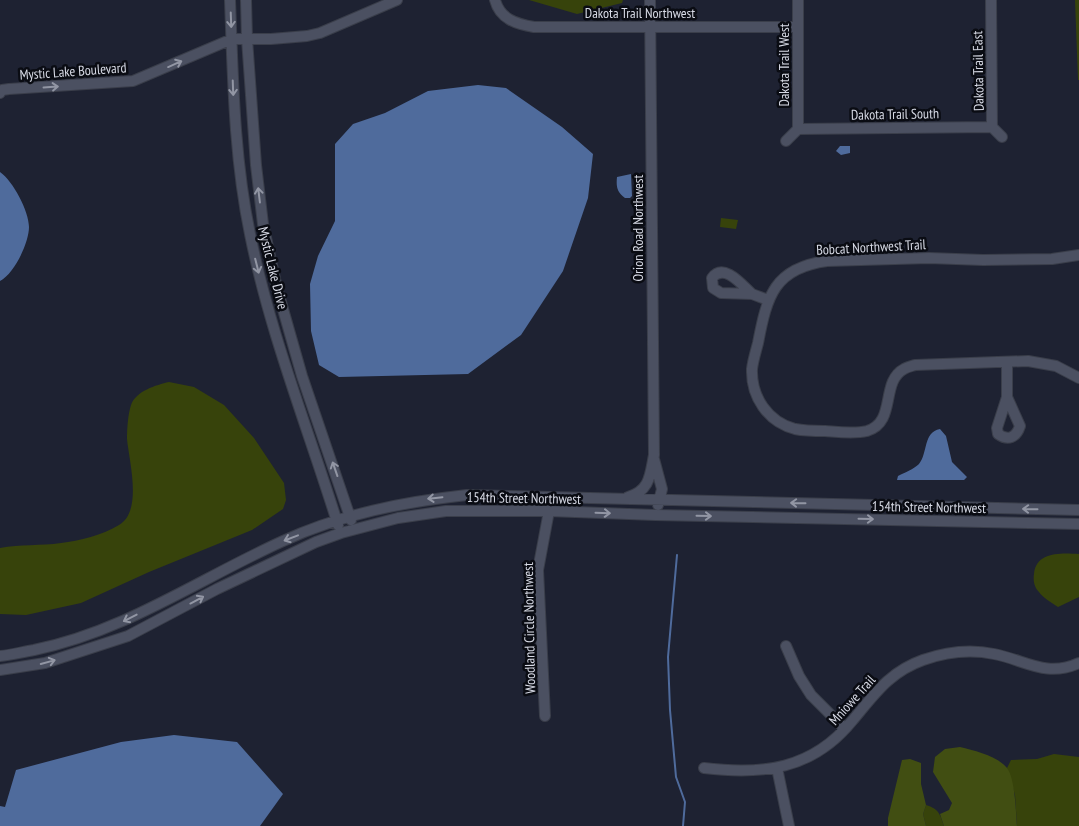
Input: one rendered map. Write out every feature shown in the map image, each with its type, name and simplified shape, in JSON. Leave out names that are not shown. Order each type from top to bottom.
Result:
[{"type":"street","name":"Mystic Lake Drive","points":[[230,0],[234,114],[240,178],[250,234],[279,347],[341,533]]},
{"type":"street","name":"Mystic Lake Drive","points":[[246,0],[256,164],[263,224],[277,288],[302,376],[350,515],[353,529]]},
{"type":"street","points":[[232,39],[270,39],[320,33],[397,0]]},
{"type":"street","name":"Dakota Trail Northwest","points":[[495,0],[496,7],[506,18],[518,24],[534,27],[798,27]]},
{"type":"street","name":"Orion Road Northwest","points":[[650,0],[654,455],[662,489],[655,515]]},
{"type":"street","name":"Dakota Trail West","points":[[798,0],[798,129]]},
{"type":"street","name":"Dakota Trail East","points":[[991,0],[992,126],[1002,138]]},
{"type":"street","name":"Mystic Lake Boulevard","points":[[1,91],[133,81],[232,39]]},
{"type":"street","name":"Dakota Trail South","points":[[798,129],[992,126]]},
{"type":"street","points":[[786,141],[798,129]]},
{"type":"street","name":"Bobcat Northwest Trail","points":[[1079,255],[1052,260],[929,258],[813,263],[787,275],[778,284],[768,300],[752,369],[754,386],[760,402],[772,418],[784,426],[796,429],[851,432],[869,430],[878,425],[885,416],[891,384],[904,369],[915,365],[1007,362],[1041,363],[1056,366],[1079,378]]},
{"type":"street","points":[[752,294],[768,300]]},
{"type":"street","points":[[1007,362],[1007,397]]},
{"type":"street","name":"Orion Road Northwest","points":[[620,499],[638,494],[644,488],[649,478],[654,455]]},
{"type":"street","name":"154th Street Northwest","points":[[0,656],[64,644],[119,624],[284,540],[350,515],[425,500],[467,495],[1079,510]]},
{"type":"street","name":"154th Street Northwest","points":[[0,670],[46,663],[128,636],[217,589],[316,542],[341,533],[398,518],[446,511],[549,511],[1079,524]]},
{"type":"street","name":"Woodland Circle Northwest","points":[[545,716],[538,570],[549,511]]},
{"type":"street","points":[[786,646],[799,676],[811,695],[845,730]]},
{"type":"street","name":"Mniowe Trail","points":[[704,768],[730,771],[758,771],[777,768],[812,755],[845,730],[871,696],[885,683],[902,670],[922,660],[958,652],[977,651],[996,654],[1031,666],[1045,668],[1060,668],[1079,663]]},
{"type":"street","points":[[777,768],[789,826]]},
{"type":"green space","points":[[529,0],[623,0],[622,3],[577,14]]},
{"type":"green space","points":[[1075,0],[1079,0],[1079,80],[1078,80]]},
{"type":"green space","points":[[721,218],[738,220],[736,229],[720,227]]},
{"type":"green space","points":[[169,382],[194,387],[224,405],[254,438],[284,483],[286,500],[283,509],[252,530],[149,572],[81,603],[26,615],[0,614],[0,548],[53,544],[83,539],[113,529],[126,518],[131,509],[133,497],[132,472],[127,439],[131,405],[142,392]]},
{"type":"green space","points":[[1079,554],[1079,597],[1058,607],[1036,588],[1034,574],[1036,566],[1039,561],[1051,555]]},
{"type":"green space","points":[[960,747],[991,757],[1007,768],[1012,779],[1017,826],[944,826],[940,814],[949,810],[952,803],[933,772],[935,757],[945,749]]},
{"type":"green space","points":[[1054,754],[1079,757],[1079,826],[1017,826],[1015,795],[1007,768],[1011,760],[1037,759]]},
{"type":"green space","points":[[910,759],[921,763],[921,784],[926,805],[923,814],[926,826],[888,826],[888,818],[902,760]]},
{"type":"green space","points":[[926,805],[934,808],[944,826],[926,826],[923,814]]},
{"type":"water","points":[[478,85],[506,88],[562,127],[593,154],[588,198],[563,271],[521,335],[468,374],[339,377],[319,365],[311,331],[310,284],[318,256],[335,221],[335,144],[353,124],[385,113],[428,91]]},
{"type":"water","points":[[840,146],[850,146],[850,153],[841,155],[836,151]]},
{"type":"water","points":[[0,172],[10,182],[19,197],[26,213],[29,227],[24,249],[20,257],[10,272],[0,281]]},
{"type":"water","points":[[631,174],[632,196],[625,198],[618,189],[617,177]]},
{"type":"water","points":[[940,429],[946,436],[952,462],[967,477],[964,480],[897,480],[898,476],[919,464],[928,438]]},
{"type":"water","points":[[174,735],[237,742],[283,794],[260,826],[0,826],[0,806],[5,807],[16,770],[121,742]]},
{"type":"waterway","points":[[677,555],[668,657],[670,710],[676,777],[685,802],[683,826]]}]
